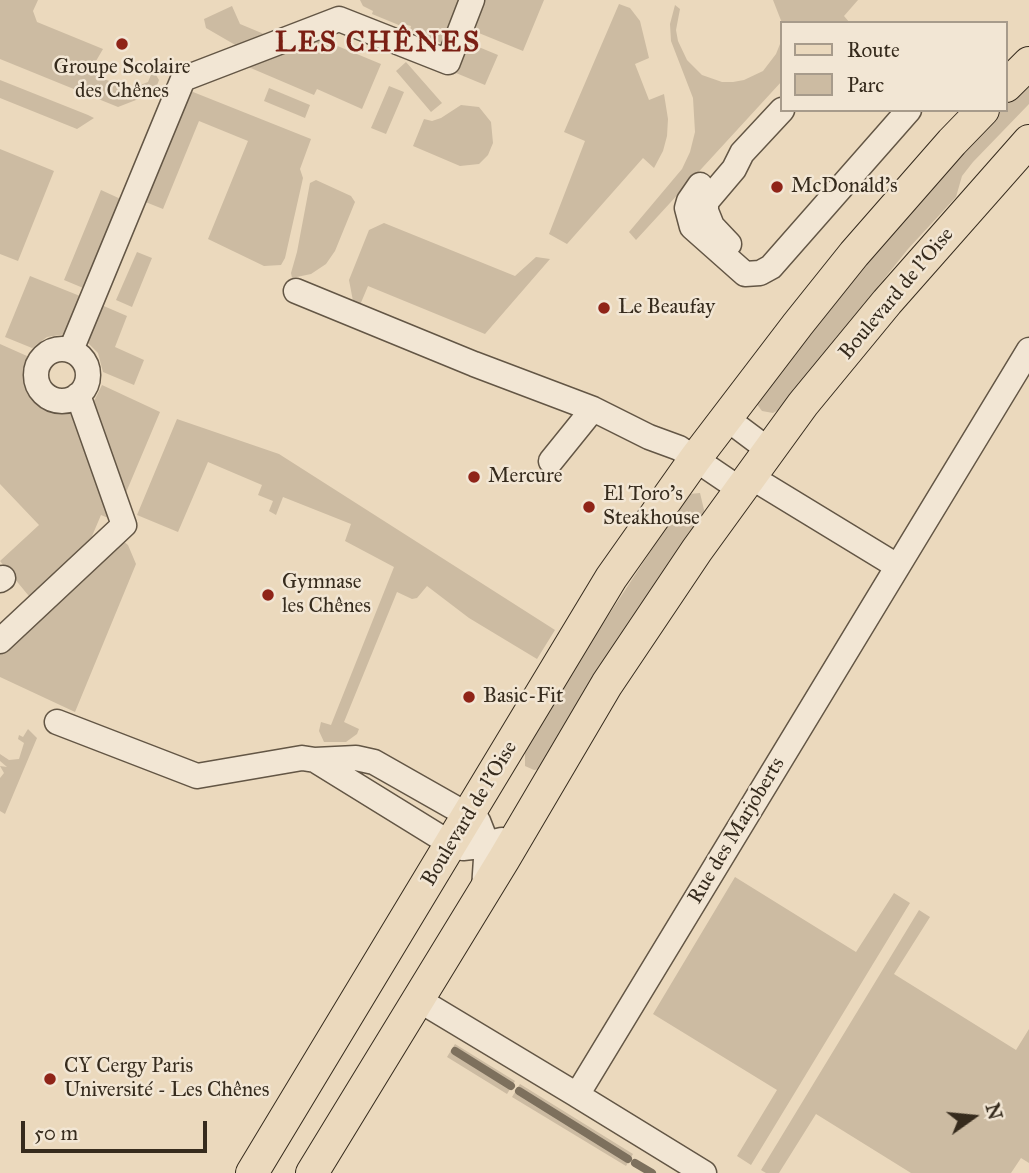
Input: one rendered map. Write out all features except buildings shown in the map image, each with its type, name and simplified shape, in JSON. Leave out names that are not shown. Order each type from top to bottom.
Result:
[{"type":"main road","points":[[1008,84],[1029,63]]},
{"type":"main road","name":"Boulevard de l'Oise","points":[[251,1173],[611,578],[695,459],[854,254],[981,112]]},
{"type":"main road","name":"Boulevard de l'Oise","points":[[312,1173],[484,893],[507,839],[633,643],[697,550],[803,404],[887,302],[1029,141]]},
{"type":"street","points":[[71,351],[183,79],[339,19],[447,62],[472,0]]},
{"type":"street","points":[[708,218],[706,201],[734,169],[742,153],[780,112]]},
{"type":"street","points":[[742,153],[724,160],[700,185],[687,208],[692,227],[745,274],[750,275],[771,267],[907,112]]},
{"type":"street","points":[[700,185],[699,193],[708,218],[718,233],[739,253],[751,260],[768,253],[823,190],[843,184]]},
{"type":"street","points":[[296,291],[474,364],[593,409],[649,437],[679,448],[897,566]]},
{"type":"street","points":[[55,350],[71,351],[83,359],[88,368],[86,384],[78,395],[68,400],[52,398],[40,388],[37,379],[39,363],[55,350]]},
{"type":"street","name":"Rue des Marjoberts","points":[[577,1095],[1029,350]]},
{"type":"street","points":[[0,641],[124,525],[78,395]]},
{"type":"street","points":[[551,461],[593,409]]},
{"type":"street","points":[[726,418],[770,451]]},
{"type":"street","points":[[57,722],[197,776],[294,760],[350,758],[374,762],[507,839]]},
{"type":"street","points":[[314,760],[452,844],[463,848],[507,839]]},
{"type":"street","points":[[419,1000],[704,1173]]},
{"type":"green space","points":[[0,0],[38,0],[33,11],[37,22],[103,49],[96,61],[104,79],[130,89],[148,82],[153,70],[159,80],[154,93],[118,107],[0,59]]},
{"type":"green space","points":[[360,0],[465,0],[448,46],[410,30],[411,26],[407,25],[406,28],[372,14],[373,11],[363,6]]},
{"type":"green space","points":[[481,0],[544,0],[523,51],[469,29]]},
{"type":"green space","points":[[773,0],[858,0],[844,16],[848,21],[781,21]]},
{"type":"green space","points":[[619,4],[630,8],[640,21],[649,58],[635,64],[649,100],[664,94],[668,119],[667,136],[654,168],[643,158],[567,244],[549,234],[585,141],[564,132]]},
{"type":"green space","points":[[675,5],[680,9],[676,30],[678,41],[687,60],[702,75],[722,82],[744,80],[763,71],[780,44],[780,83],[636,240],[629,232],[682,169],[695,132],[693,98],[671,41],[670,24]]},
{"type":"green space","points":[[232,6],[240,24],[264,34],[282,27],[278,37],[244,50],[206,28],[204,19]]},
{"type":"green space","points":[[323,40],[381,64],[362,109],[317,89],[314,95],[239,63],[302,43]]},
{"type":"green space","points":[[469,43],[498,55],[485,85],[456,73]]},
{"type":"green space","points":[[406,62],[442,103],[431,112],[396,71]]},
{"type":"green space","points":[[0,80],[94,118],[77,129],[0,98]]},
{"type":"green space","points":[[1029,82],[1029,104],[962,176],[956,197],[908,249],[780,409],[773,413],[762,411],[756,403],[758,394],[931,186],[1000,112],[1008,112],[1008,103]]},
{"type":"green space","points":[[389,86],[404,92],[386,134],[371,128]]},
{"type":"green space","points":[[269,88],[310,105],[305,118],[264,101]]},
{"type":"green space","points":[[188,90],[311,139],[300,169],[303,178],[285,258],[281,265],[264,266],[208,239],[248,141],[199,121],[163,209],[143,201]]},
{"type":"green space","points":[[461,105],[479,107],[491,122],[493,143],[488,155],[479,164],[460,166],[413,146],[424,119],[432,121],[441,118]]},
{"type":"green space","points":[[0,149],[54,171],[18,261],[0,254]]},
{"type":"green space","points":[[316,180],[351,196],[355,202],[335,251],[326,264],[311,274],[292,278],[310,183]]},
{"type":"green space","points":[[101,190],[125,201],[88,290],[64,280]]},
{"type":"green space","points":[[384,223],[515,276],[536,257],[550,259],[485,334],[368,286],[360,305],[353,301],[349,280],[369,230]]},
{"type":"green space","points":[[137,252],[152,258],[132,307],[116,300]]},
{"type":"green space","points":[[30,276],[85,298],[66,334],[47,337],[32,348],[5,337]]},
{"type":"green space","points":[[99,304],[127,316],[115,347],[144,360],[134,385],[103,372],[98,353],[84,339]]},
{"type":"green space","points":[[0,344],[27,356],[23,376],[29,395],[35,402],[51,412],[75,412],[113,520],[101,515],[84,555],[33,601],[0,561],[39,525],[0,484]]},
{"type":"green space","points":[[102,385],[160,412],[122,502],[88,406]]},
{"type":"green space","points":[[177,419],[279,454],[555,630],[537,659],[469,618],[427,586],[417,598],[412,599],[397,592],[344,722],[359,729],[357,734],[346,742],[324,742],[319,731],[321,722],[331,725],[394,567],[345,541],[351,524],[283,497],[276,515],[269,511],[273,501],[258,495],[262,485],[208,462],[178,532],[137,515]]},
{"type":"green space","points":[[700,493],[705,514],[541,769],[534,770],[525,766],[525,748],[585,651],[689,494]]},
{"type":"green space","points":[[123,541],[128,545],[136,564],[75,712],[0,677],[0,654]]},
{"type":"green space","points":[[28,729],[37,738],[5,814],[0,811],[0,778],[4,773],[0,766],[7,767],[0,761],[0,754],[9,760],[19,759],[24,743],[18,739],[19,735],[23,737]]},
{"type":"green space","points":[[735,877],[856,952],[894,893],[910,903],[751,1165],[737,1156],[777,1090],[653,1014]]},
{"type":"green space","points":[[919,910],[930,917],[894,974],[1016,1050],[1029,1029],[1029,1163],[1021,1158],[1011,1173],[911,1173],[816,1114],[779,1173],[766,1173],[761,1170]]},
{"type":"green space","points":[[455,1044],[515,1081],[507,1094],[447,1057]]},
{"type":"green space","points":[[520,1084],[633,1154],[626,1166],[512,1097]]},
{"type":"waterway","points":[[455,1051],[511,1086]]},
{"type":"waterway","points":[[519,1091],[628,1159]]},
{"type":"waterway","points":[[635,1163],[652,1173]]},
{"type":"place","name":"Groupe Scolaire des Chênes","points":[[122,44]]},
{"type":"place","name":"McDonald's","points":[[777,187]]},
{"type":"place","name":"Le Beaufay","points":[[604,308]]},
{"type":"place","name":"Mercure","points":[[474,477]]},
{"type":"place","name":"El Toro's Steakhouse","points":[[589,507]]},
{"type":"place","name":"Gymnase les Chênes","points":[[268,595]]},
{"type":"place","name":"Basic-Fit","points":[[469,697]]},
{"type":"place","name":"CY Cergy Paris Université - Les Chênes","points":[[50,1079]]},
{"type":"district","name":"LES CHÊNES","points":[[378,44]]}]
